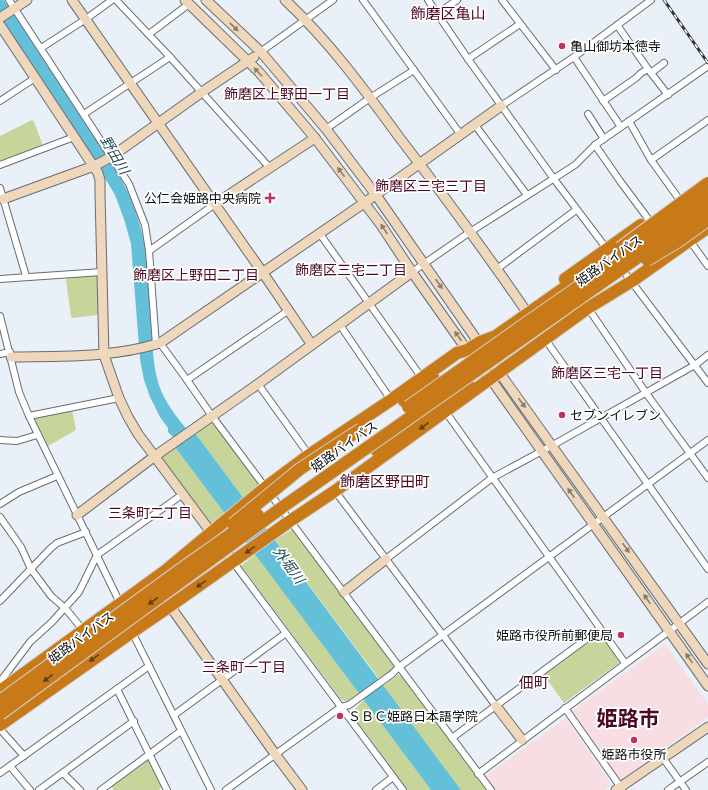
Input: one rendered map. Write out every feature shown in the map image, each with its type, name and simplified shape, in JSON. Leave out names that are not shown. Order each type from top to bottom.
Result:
[{"type":"highway","points":[[480,342],[496,336],[577,279],[667,208],[708,179]]},
{"type":"highway","points":[[0,691],[164,571],[309,455],[391,400],[457,353],[467,350],[480,342],[492,331],[607,250],[708,183]]},
{"type":"highway","points":[[647,224],[670,215],[708,189]]},
{"type":"highway","name":"姫路バイパス","points":[[0,701],[184,567],[525,324],[708,197]]},
{"type":"highway","name":"姫路バイパス","points":[[0,714],[401,422],[708,208]]},
{"type":"highway","points":[[219,554],[234,549],[279,519],[453,394],[495,375],[511,355],[589,303],[708,215]]},
{"type":"highway","points":[[658,252],[677,242],[708,220]]},
{"type":"highway","points":[[0,725],[335,491],[545,339],[589,303],[632,281],[708,227]]},
{"type":"highway","points":[[184,567],[247,512],[300,469],[360,428],[420,390],[462,358],[467,350]]},
{"type":"street","points":[[9,0],[129,184],[145,225],[158,344],[187,380],[264,490],[290,521],[344,592],[491,790]]},
{"type":"street","points":[[0,18],[28,0]]},
{"type":"street","points":[[72,0],[312,345]]},
{"type":"street","points":[[41,48],[112,0]]},
{"type":"street","points":[[116,0],[149,34],[269,167]]},
{"type":"street","points":[[206,0],[254,57],[326,129],[376,195],[480,342],[495,375],[542,451],[708,686]]},
{"type":"street","points":[[285,0],[305,19],[352,74],[470,232],[524,308]]},
{"type":"street","points":[[2,200],[94,166],[111,156],[254,57],[333,0]]},
{"type":"street","points":[[363,0],[460,135]]},
{"type":"street","points":[[428,0],[501,106],[576,210],[632,281],[708,383]]},
{"type":"street","points":[[437,14],[457,0]]},
{"type":"street","points":[[502,0],[556,70]]},
{"type":"street","points":[[0,354],[104,355],[158,344],[320,234],[501,106],[556,70],[651,0]]},
{"type":"street","points":[[149,34],[187,2],[254,57],[259,72],[315,138],[381,225],[467,350],[495,375],[553,445],[708,664]]},
{"type":"street","points":[[468,59],[520,24]]},
{"type":"street","points":[[0,25],[94,166],[100,180],[104,355],[119,398],[128,417],[138,434],[183,494],[215,530],[233,562],[402,790]]},
{"type":"street","points":[[617,25],[668,94]]},
{"type":"street","points":[[84,114],[170,57]]},
{"type":"street","points":[[574,57],[621,127]]},
{"type":"street","points":[[603,101],[636,78],[641,72],[650,71],[664,63]]},
{"type":"street","points":[[77,515],[104,493],[340,325],[368,303],[470,232],[575,165],[595,145],[668,94],[707,69]]},
{"type":"street","points":[[326,129],[370,98],[414,70]]},
{"type":"street","points":[[0,101],[35,78]]},
{"type":"street","points":[[588,114],[604,139]]},
{"type":"street","points":[[652,160],[708,120]]},
{"type":"street","points":[[629,122],[652,160],[679,199]]},
{"type":"street","points":[[475,125],[527,195]]},
{"type":"street","points":[[0,165],[74,137]]},
{"type":"street","points":[[149,251],[269,167],[315,138]]},
{"type":"street","points":[[595,145],[647,224]]},
{"type":"street","points":[[0,188],[2,200],[26,276]]},
{"type":"street","points":[[667,208],[708,266]]},
{"type":"street","points":[[497,269],[576,210]]},
{"type":"street","points":[[320,234],[422,378]]},
{"type":"street","points":[[0,279],[26,276],[102,272]]},
{"type":"street","points":[[589,303],[646,393],[708,478]]},
{"type":"street","points":[[187,380],[289,310]]},
{"type":"street","points":[[0,316],[11,355],[19,392],[29,416],[120,603]]},
{"type":"street","points":[[340,325],[391,400]]},
{"type":"street","points":[[545,339],[708,569]]},
{"type":"street","points":[[344,592],[492,478],[646,393],[695,365],[708,355]]},
{"type":"street","points":[[258,384],[309,455]]},
{"type":"street","points":[[29,416],[119,398]]},
{"type":"street","points":[[445,411],[625,663]]},
{"type":"street","points":[[0,440],[17,441],[37,435]]},
{"type":"street","points":[[226,790],[341,707],[349,705],[392,674],[399,667],[708,440]]},
{"type":"street","points":[[0,504],[19,492],[57,476]]},
{"type":"street","points":[[335,491],[522,740]]},
{"type":"street","points":[[0,682],[30,642],[52,622],[79,592],[97,556],[183,494]]},
{"type":"street","points":[[0,517],[21,547],[31,569],[51,596],[65,608],[83,630]]},
{"type":"street","points":[[0,601],[50,549],[57,544],[86,532]]},
{"type":"street","points":[[478,774],[708,602]]},
{"type":"street","points":[[170,606],[222,681],[302,790]]},
{"type":"street","points":[[452,738],[600,629]]},
{"type":"street","points":[[132,632],[211,790]]},
{"type":"street","points":[[174,716],[286,633]]},
{"type":"street","points":[[0,773],[148,666]]},
{"type":"street","points":[[118,689],[167,790]]},
{"type":"street","points":[[565,708],[620,789],[708,727]]},
{"type":"street","points":[[39,790],[134,721]]},
{"type":"street","points":[[0,729],[24,756]]},
{"type":"street","points":[[101,790],[181,731]]},
{"type":"street","points":[[663,758],[686,790]]},
{"type":"street","points":[[668,790],[708,762]]},
{"type":"street","points":[[10,766],[30,790]]},
{"type":"street","points":[[63,773],[80,790]]},
{"type":"street","points":[[376,790],[393,777]]},
{"type":"shaded area","points":[[665,644],[708,704],[708,717],[621,780],[572,711]]},
{"type":"shaded area","points":[[566,718],[612,785],[605,790],[495,790],[487,779],[488,774]]},
{"type":"green space","points":[[32,120],[43,146],[0,162],[0,136]]},
{"type":"green space","points":[[98,276],[99,313],[97,315],[71,317],[66,280],[68,278]]},
{"type":"green space","points":[[72,410],[76,430],[48,446],[35,419],[37,416]]},
{"type":"green space","points":[[212,421],[260,485],[244,499],[195,433]]},
{"type":"green space","points":[[175,447],[225,514],[211,526],[162,461],[163,454]]},
{"type":"green space","points":[[293,529],[395,667],[393,671],[380,680],[275,540]]},
{"type":"green space","points":[[256,554],[360,695],[351,701],[344,701],[340,698],[241,566]]},
{"type":"green space","points":[[600,634],[620,662],[564,703],[544,675]]},
{"type":"green space","points":[[398,675],[402,676],[486,790],[461,790],[383,686]]},
{"type":"green space","points":[[364,700],[431,790],[408,790],[353,716],[352,712]]},
{"type":"green space","points":[[147,759],[151,760],[162,785],[159,790],[114,790],[111,786]]},
{"type":"water","name":"外堀川","points":[[0,0],[4,0],[15,16],[111,162],[138,217],[145,247],[156,375],[165,399],[175,415],[191,435],[195,433],[461,790],[431,790],[175,447],[179,443],[168,432],[168,428],[160,417],[150,397],[144,380],[140,359],[131,244],[115,195],[99,168],[0,18]]},
{"type":"railway","points":[[664,0],[708,63]]},
{"type":"place","name":"亀山御坊本徳寺","points":[[562,46]]},
{"type":"place","name":"公仁会姫路中央病院","points":[[270,198]]},
{"type":"place","name":"セブンイレブン","points":[[562,415]]},
{"type":"place","name":"姫路市役所前郵便局","points":[[621,635]]},
{"type":"place","name":"ＳＢＣ姫路日本語学院","points":[[340,716]]},
{"type":"place","name":"姫路市役所","points":[[634,740]]},
{"type":"district","name":"飾磨区亀山","points":[[448,14]]},
{"type":"district","name":"飾磨区上野田一丁目","points":[[287,94]]},
{"type":"district","name":"飾磨区三宅三丁目","points":[[431,186]]},
{"type":"district","name":"飾磨区三宅二丁目","points":[[351,270]]},
{"type":"district","name":"飾磨区上野田二丁目","points":[[196,275]]},
{"type":"district","name":"飾磨区三宅一丁目","points":[[607,373]]},
{"type":"district","name":"飾磨区野田町","points":[[385,482]]},
{"type":"district","name":"三条町二丁目","points":[[150,513]]},
{"type":"district","name":"三条町一丁目","points":[[244,667]]},
{"type":"district","name":"佃町","points":[[534,683]]},
{"type":"district","name":"姫路市","points":[[628,719]]},
{"type":"water label","name":"野田川","points":[[115,155]]}]
